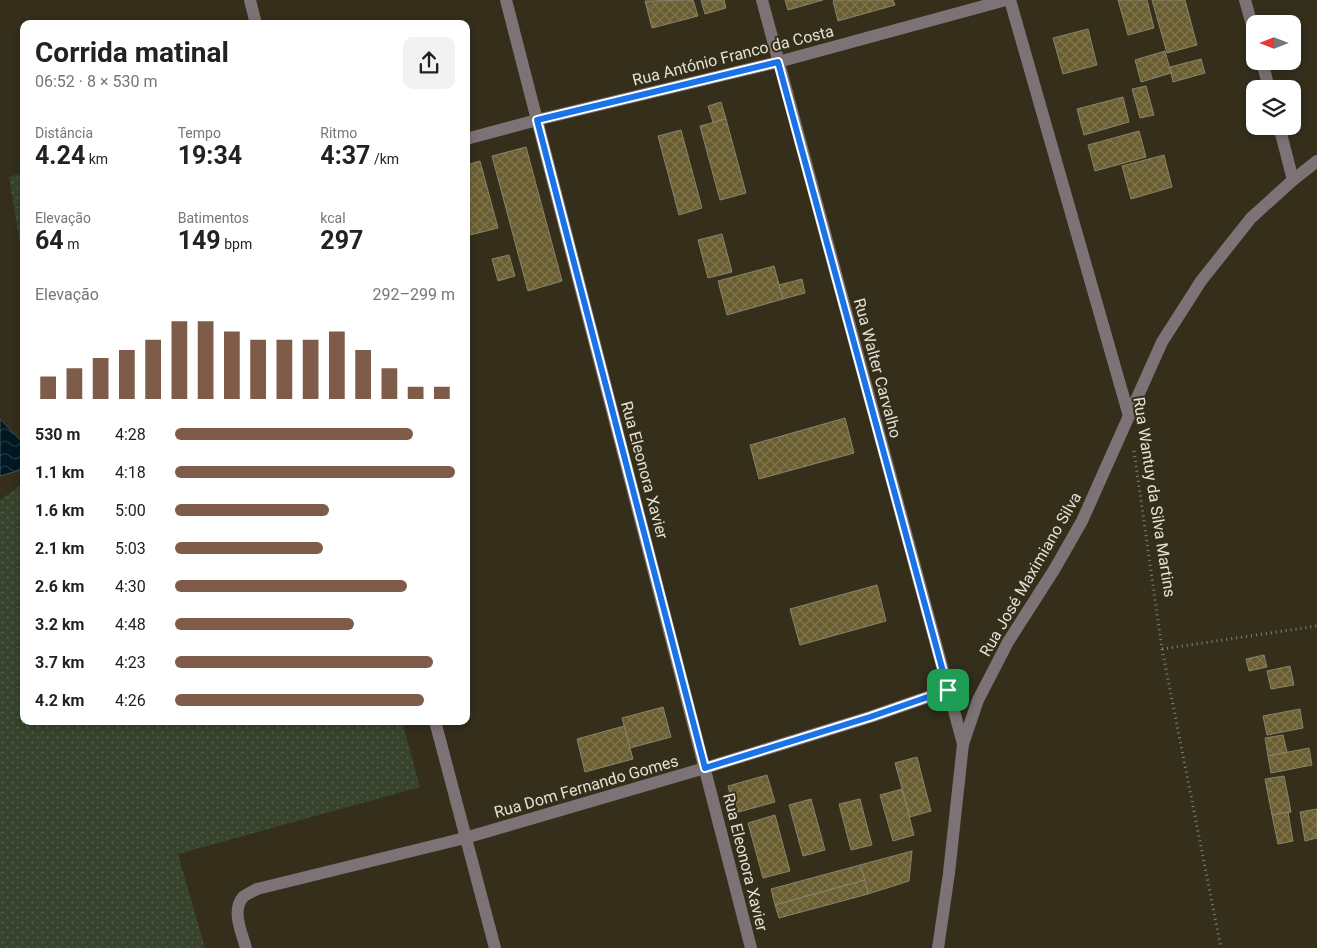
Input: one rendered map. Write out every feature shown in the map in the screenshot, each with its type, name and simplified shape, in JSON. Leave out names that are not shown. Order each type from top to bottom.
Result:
[{"type":"street","points":[[250,0],[255,20]]},
{"type":"street","name":"Rua Eleonora Xavier","points":[[506,0],[752,948]]},
{"type":"street","name":"Rua Walter Carvalho","points":[[762,0],[963,744]]},
{"type":"street","name":"Rua António Franco da Costa","points":[[470,138],[778,62],[1006,0]]},
{"type":"street","name":"Rua Wantuy da Silva Martins","points":[[1010,0],[1129,416]]},
{"type":"street","points":[[1245,0],[1249,15]]},
{"type":"street","points":[[1281,135],[1293,180]]},
{"type":"street","name":"Rua José Maximiano Silva","points":[[938,948],[949,873],[963,744],[978,700],[1008,642],[1054,570],[1082,521],[1162,342],[1201,281],[1251,218],[1317,161]]},
{"type":"street","name":"Rua Dom Fernando Gomes","points":[[246,948],[238,916],[238,906],[243,896],[257,890],[465,838],[705,768],[870,717],[948,690]]},
{"type":"street","points":[[436,725],[494,948]]},
{"type":"path","name":"Rua Wantuy da Silva Martins","points":[[1133,445],[1162,649],[1221,948]]},
{"type":"path","points":[[1162,649],[1317,626]]},
{"type":"green space","points":[[20,173],[20,243],[9,177]]},
{"type":"green space","points":[[20,486],[20,725],[403,725],[420,787],[178,854],[205,948],[0,948],[0,500]]},
{"type":"water","points":[[0,419],[20,440],[20,470],[0,476]]},
{"type":"building","points":[[693,0],[698,16],[652,28],[645,1]]},
{"type":"building","points":[[701,0],[724,0],[726,8],[705,14]]},
{"type":"building","points":[[785,0],[823,0],[788,10]]},
{"type":"building","points":[[893,0],[895,5],[838,21],[833,1]]},
{"type":"building","points":[[1118,0],[1147,0],[1154,28],[1128,35]]},
{"type":"building","points":[[1152,0],[1185,0],[1197,45],[1167,53]]},
{"type":"building","points":[[1088,29],[1097,65],[1063,74],[1053,38]]},
{"type":"building","points":[[1165,51],[1171,73],[1141,82],[1135,60]]},
{"type":"building","points":[[1201,59],[1205,73],[1173,82],[1170,67]]},
{"type":"building","points":[[1146,86],[1154,115],[1140,118],[1132,89]]},
{"type":"building","points":[[1123,97],[1129,122],[1084,135],[1077,109]]},
{"type":"building","points":[[721,102],[726,119],[713,122],[708,106]]},
{"type":"building","points":[[726,119],[746,193],[720,200],[700,126]]},
{"type":"building","points":[[681,130],[702,208],[679,215],[658,136]]},
{"type":"building","points":[[1139,131],[1146,157],[1095,171],[1088,145]]},
{"type":"building","points":[[526,147],[562,281],[528,291],[492,156]]},
{"type":"building","points":[[1164,155],[1172,187],[1131,199],[1122,166]]},
{"type":"building","points":[[480,161],[498,228],[470,235],[470,164]]},
{"type":"building","points":[[722,234],[732,272],[708,278],[698,240]]},
{"type":"building","points":[[509,255],[515,276],[498,281],[492,259]]},
{"type":"building","points":[[774,266],[783,299],[727,315],[718,281]]},
{"type":"building","points":[[802,279],[805,293],[783,299],[779,285]]},
{"type":"building","points":[[845,418],[854,453],[759,479],[750,445]]},
{"type":"building","points":[[877,585],[886,621],[800,645],[790,609]]},
{"type":"building","points":[[1264,655],[1267,667],[1249,671],[1246,659]]},
{"type":"building","points":[[1290,666],[1294,685],[1271,689],[1267,671]]},
{"type":"building","points":[[663,707],[671,737],[630,748],[622,718]]},
{"type":"building","points":[[1300,709],[1303,728],[1267,735],[1263,716]]},
{"type":"building","points":[[624,726],[633,759],[585,772],[577,739]]},
{"type":"building","points":[[1283,735],[1287,752],[1268,756],[1265,738]]},
{"type":"building","points":[[1309,748],[1312,765],[1271,773],[1268,756]]},
{"type":"building","points":[[917,757],[931,811],[910,817],[895,763]]},
{"type":"building","points":[[767,775],[775,802],[735,813],[728,786]]},
{"type":"building","points":[[1284,776],[1291,812],[1272,815],[1265,779]]},
{"type":"building","points":[[902,789],[914,835],[893,841],[880,795]]},
{"type":"building","points":[[811,799],[825,850],[803,856],[789,805]]},
{"type":"building","points":[[860,799],[872,845],[851,850],[839,804]]},
{"type":"building","points":[[1317,809],[1317,838],[1305,841],[1300,812]]},
{"type":"building","points":[[1288,812],[1293,841],[1278,844],[1272,815]]},
{"type":"building","points":[[775,815],[790,871],[763,878],[748,823]]},
{"type":"building","points":[[912,851],[909,881],[868,894],[860,865]]},
{"type":"building","points":[[860,865],[865,880],[775,905],[771,889]]},
{"type":"building","points":[[865,880],[868,894],[779,918],[775,905]]},
{"type":"route","points":[[778,62],[948,690],[870,717],[705,768],[537,120],[778,62]]}]
